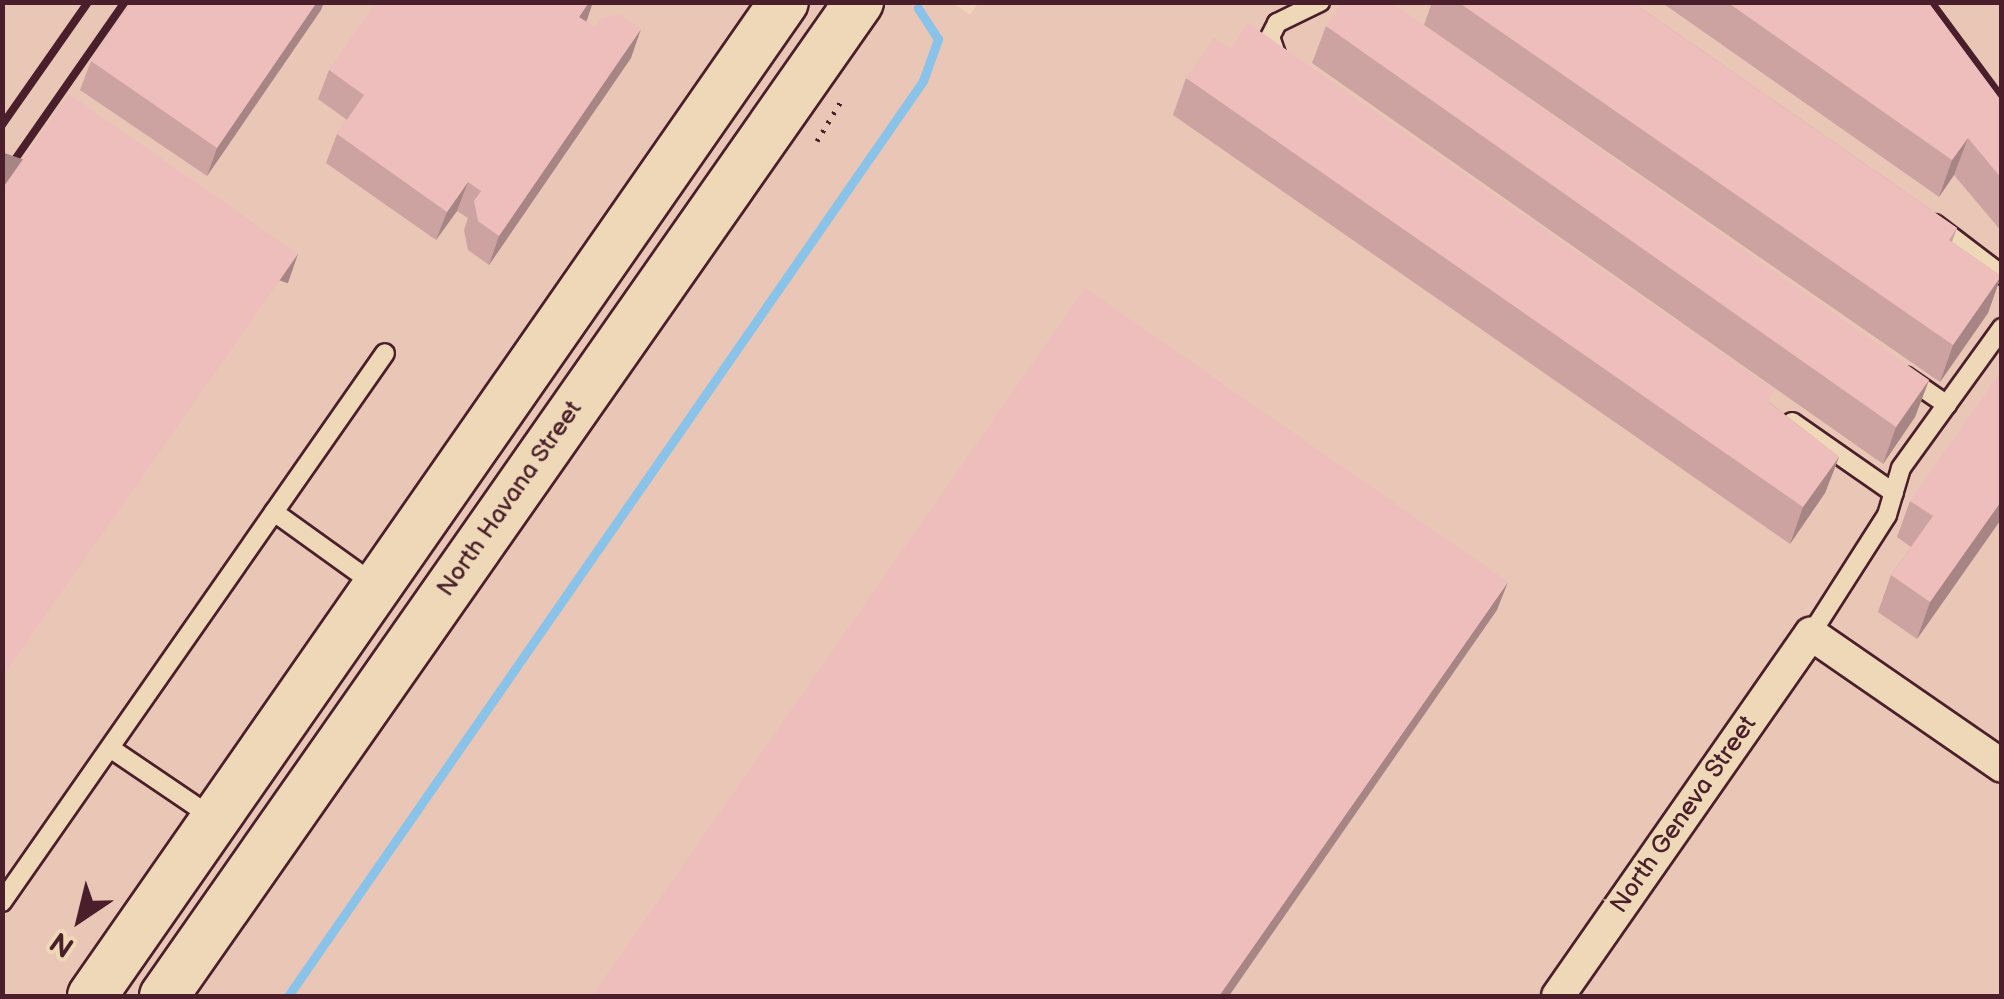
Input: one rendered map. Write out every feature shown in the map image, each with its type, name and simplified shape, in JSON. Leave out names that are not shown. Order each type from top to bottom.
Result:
[{"type":"main road","points":[[92,996],[784,2]]},
{"type":"main road","name":"North Havana Street","points":[[164,996],[848,6]]},
{"type":"street","points":[[1811,634],[2002,766]]},
{"type":"street","name":"North Geneva Street","points":[[1558,996],[1811,634]]},
{"type":"lane","points":[[1296,75],[1273,53],[1270,37],[1277,23],[1320,2]]},
{"type":"lane","points":[[1918,211],[2002,275]]},
{"type":"lane","points":[[1811,634],[1888,515],[1901,468],[2002,328]]},
{"type":"lane","points":[[2,902],[385,352]]},
{"type":"lane","points":[[1883,360],[1946,405]]},
{"type":"lane","points":[[1781,414],[1894,493]]},
{"type":"lane","points":[[274,512],[378,586]]},
{"type":"lane","points":[[110,748],[216,819]]},
{"type":"shaded area","points":[[952,2],[970,15],[979,2],[2001,3],[2001,996],[3,996],[2,3]]},
{"type":"building","points":[[131,2],[317,2],[217,148],[91,61]]},
{"type":"building","points":[[376,2],[589,2],[579,17],[595,27],[602,18],[622,15],[641,29],[499,236],[478,221],[474,201],[481,191],[468,182],[447,212],[337,134],[364,95],[329,70]]},
{"type":"building","points":[[1342,2],[1391,2],[1929,380],[1896,427],[1326,26]]},
{"type":"building","points":[[1458,2],[1632,2],[1957,228],[1949,240],[2001,276],[1953,345]]},
{"type":"building","points":[[1727,2],[1928,2],[2002,102],[2002,179],[1968,138],[1952,160]]},
{"type":"building","points":[[1248,23],[1775,390],[1767,401],[1839,457],[1803,507],[1186,78],[1214,38],[1231,49]]},
{"type":"building","points":[[69,94],[298,254],[2,677],[2,189]]},
{"type":"building","points":[[1085,288],[1508,582],[1219,996],[592,996]]},
{"type":"building","points":[[2002,370],[2002,500],[1930,602],[1891,575],[1933,516],[1910,501]]},
{"type":"waterway","points":[[288,996],[923,81],[938,39],[918,8]]},
{"type":"railway","points":[[2,125],[88,2]]},
{"type":"railway","points":[[2,178],[125,2]]},
{"type":"railway","points":[[1931,2],[2002,98]]}]
